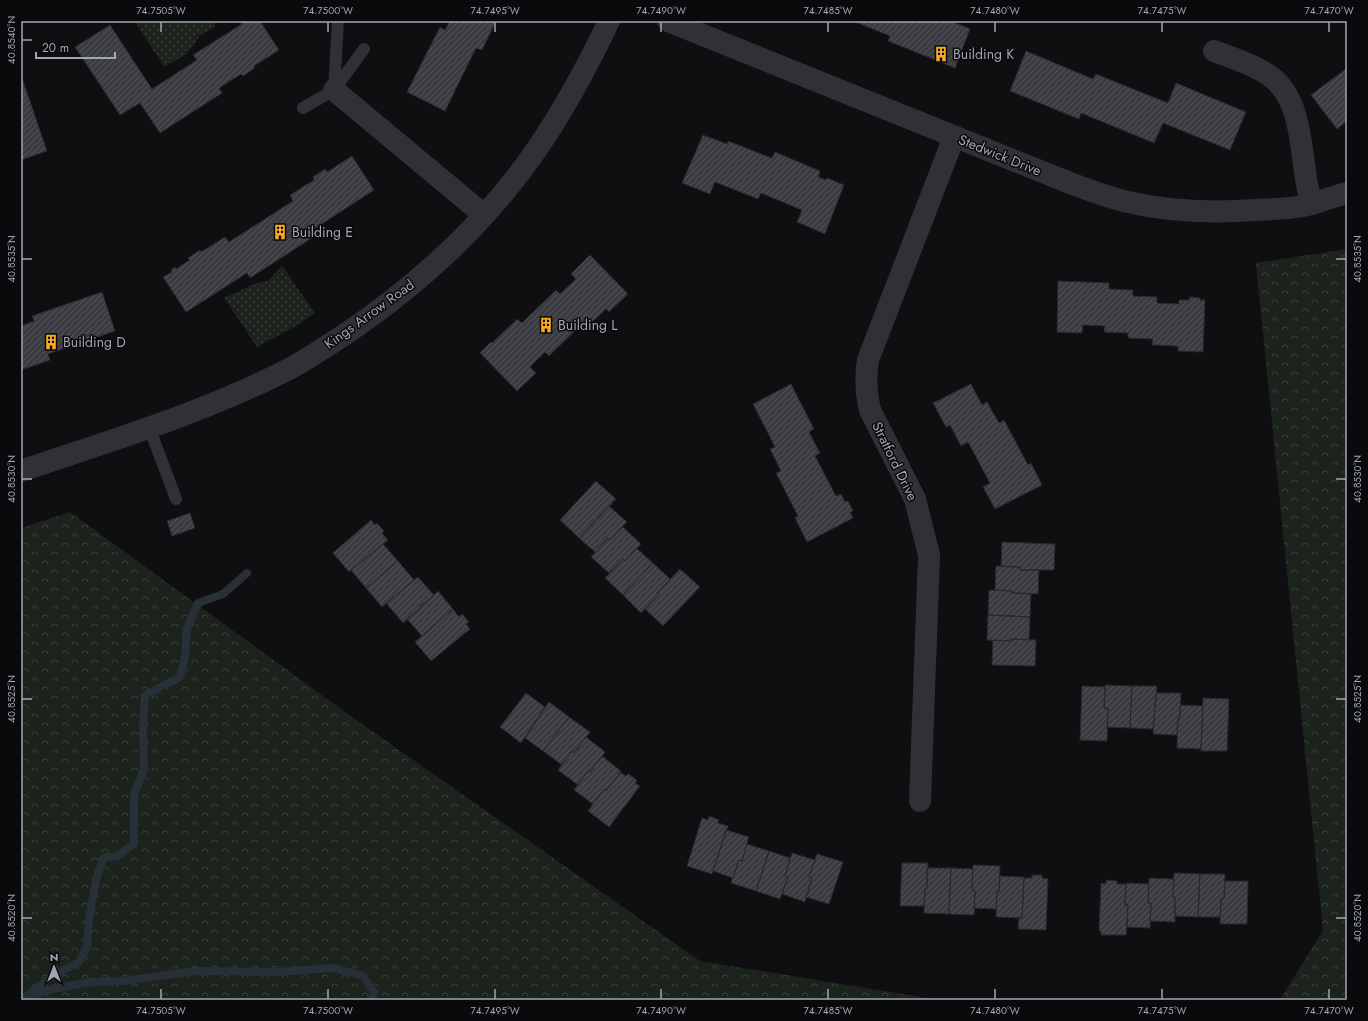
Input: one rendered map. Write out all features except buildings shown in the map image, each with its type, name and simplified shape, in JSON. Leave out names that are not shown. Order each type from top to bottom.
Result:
[{"type":"street","name":"Kings Arrow Road","points":[[21,471],[149,427],[220,400],[256,384],[292,367],[326,347],[363,322],[404,291],[450,250],[484,216],[536,150],[582,74],[609,21]]},
{"type":"street","name":"Stedwick Drive","points":[[668,21],[954,137],[1099,194],[1127,202],[1155,208],[1212,212],[1277,209],[1311,204],[1347,193]]},
{"type":"street","points":[[1214,51],[1258,68],[1271,76],[1281,87],[1293,108],[1298,125],[1311,204]]},
{"type":"street","points":[[334,90],[484,216]]},
{"type":"street","name":"Stratford Drive","points":[[920,802],[929,556],[915,499],[870,410],[867,399],[866,370],[868,360],[954,137]]},
{"type":"lane","points":[[334,90],[338,21]]},
{"type":"lane","points":[[303,108],[334,90],[364,49]]},
{"type":"lane","points":[[149,427],[176,499]]},
{"type":"green space","points":[[135,21],[213,21],[216,27],[200,35],[185,55],[164,67]]},
{"type":"green space","points":[[1347,249],[1347,1000],[1280,1000],[1323,930],[1256,263]]},
{"type":"green space","points":[[282,266],[315,313],[296,326],[257,347],[225,297],[251,285],[268,281]]},
{"type":"green space","points":[[70,512],[345,712],[700,961],[939,1000],[21,1000],[21,528]]},
{"type":"waterway","points":[[24,998],[54,975],[79,962],[87,947],[89,920],[96,880],[103,858],[117,856],[134,844],[134,795],[144,770],[143,725],[145,695],[180,677],[185,656],[187,629],[198,603],[223,594],[247,573]]},
{"type":"waterway","points":[[31,996],[48,990],[89,982],[123,981],[197,971],[277,972],[334,968],[363,976],[374,992],[371,1000]]},
{"type":"place","name":"Building K","points":[[941,54]]},
{"type":"place","name":"Building E","points":[[280,232]]},
{"type":"place","name":"Building L","points":[[546,325]]},
{"type":"place","name":"Building D","points":[[51,342]]}]
